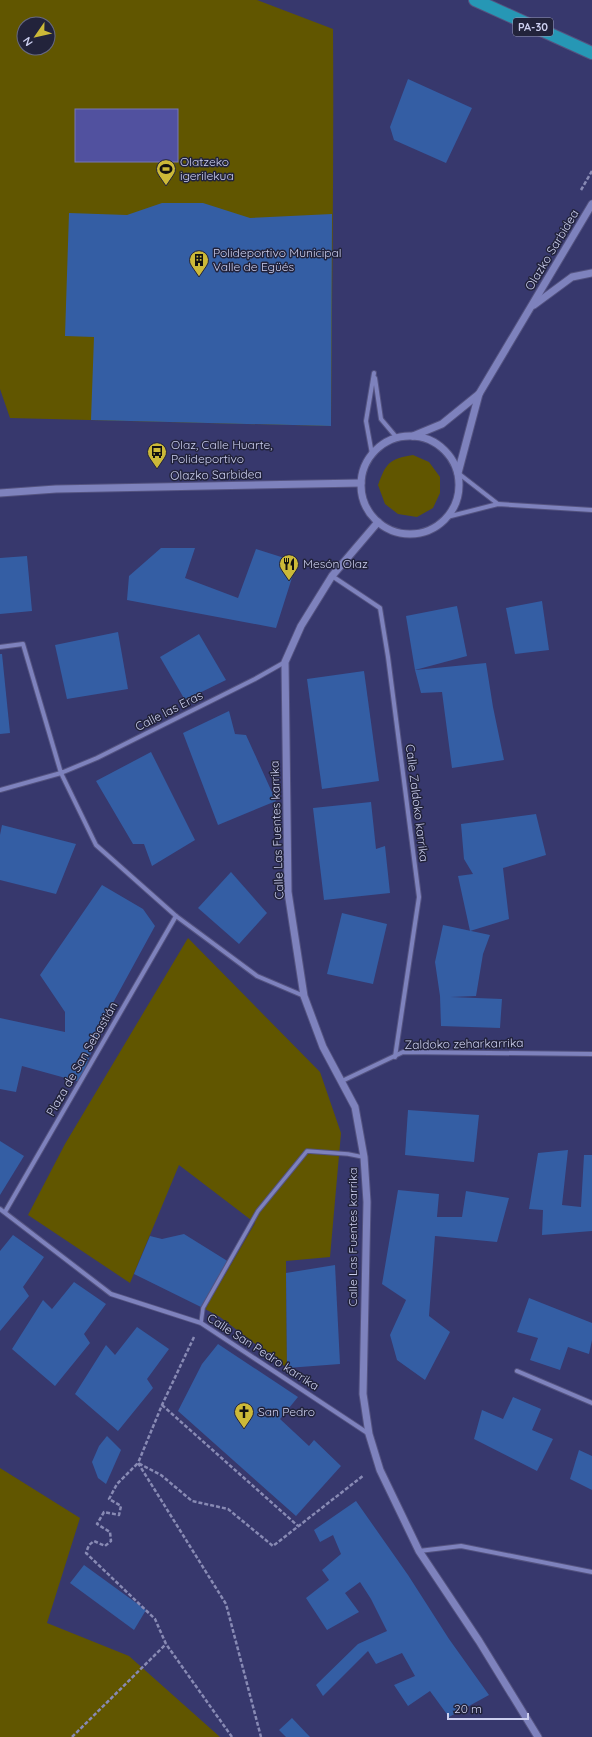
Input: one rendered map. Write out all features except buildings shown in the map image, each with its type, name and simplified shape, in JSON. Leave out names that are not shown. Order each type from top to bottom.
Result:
[{"type":"highway","name":"PA-30","points":[[475,0],[592,53]]},
{"type":"street","name":"Olazko Sarbidea","points":[[458,473],[479,394],[592,204]]},
{"type":"street","name":"Olazko Sarbidea","points":[[530,307],[572,277],[592,273]]},
{"type":"street","points":[[372,454],[366,421],[374,373],[381,419],[397,438]]},
{"type":"street","name":"Olazko Sarbidea","points":[[413,436],[442,424],[479,394]]},
{"type":"street","points":[[413,436],[428,440],[441,448],[451,459],[458,473],[459,489],[455,504],[447,517],[436,527],[421,533],[406,534],[391,530],[378,522],[369,511],[363,499],[361,483],[364,468],[372,454],[383,444],[397,438],[413,436]]},
{"type":"street","points":[[458,473],[498,504]]},
{"type":"street","name":"Olazko Sarbidea","points":[[0,493],[56,489],[361,483]]},
{"type":"street","points":[[447,517],[498,504],[554,506],[592,510]]},
{"type":"street","name":"Calle Las Fuentes karrika","points":[[378,522],[332,576],[301,626],[285,662],[288,892],[304,996],[323,1046],[355,1107],[364,1157],[366,1202],[363,1394],[370,1434],[380,1470],[419,1551],[479,1641],[538,1737]]},
{"type":"street","name":"Calle Zaldoko karrika","points":[[332,576],[380,608],[388,657],[419,897],[395,1057]]},
{"type":"street","points":[[0,647],[23,644],[61,773],[96,845],[176,916],[257,976],[304,996]]},
{"type":"street","name":"Calle las Eras","points":[[61,773],[97,758],[255,679],[285,662]]},
{"type":"street","points":[[0,790],[61,773]]},
{"type":"street","name":"Plaza de San Sebastián","points":[[5,1212],[176,916]]},
{"type":"street","name":"Zaldoko zeharkarrika","points":[[342,1082],[403,1052],[592,1054]]},
{"type":"street","points":[[201,1323],[202,1308],[258,1210],[307,1151],[348,1154],[364,1157]]},
{"type":"street","name":"Calle San Pedro karrika","points":[[0,1209],[111,1294],[201,1323],[370,1434]]},
{"type":"street","points":[[517,1371],[592,1403]]},
{"type":"street","points":[[419,1551],[460,1546],[592,1572]]},
{"type":"path","points":[[201,1323],[162,1405],[138,1463],[117,1484],[109,1499],[121,1506],[120,1515],[104,1512],[97,1524],[110,1532],[110,1541],[105,1546],[94,1541],[89,1545],[86,1553],[155,1619],[166,1644],[232,1737]]},
{"type":"path","points":[[162,1405],[298,1526]]},
{"type":"path","points":[[138,1463],[161,1475],[192,1501],[228,1509],[273,1546],[362,1476],[380,1470]]},
{"type":"path","points":[[138,1463],[226,1604],[261,1737]]},
{"type":"path","points":[[72,1737],[166,1644]]},
{"type":"shaded area","name":"Olatzeko igerilekua","points":[[0,0],[257,0],[333,29],[331,426],[10,418],[0,389]]},
{"type":"shaded area","points":[[75,109],[178,109],[178,162],[75,162]]},
{"type":"shaded area","points":[[413,455],[429,462],[440,477],[440,493],[433,508],[417,517],[398,514],[385,504],[378,485],[386,467],[393,460]]},
{"type":"shaded area","points":[[188,938],[320,1072],[341,1133],[330,1257],[286,1261],[287,1368],[220,1317],[205,1309],[255,1223],[179,1165],[130,1283],[28,1215],[65,1144]]},
{"type":"shaded area","points":[[0,1468],[80,1518],[47,1623],[129,1656],[220,1737],[0,1737]]},
{"type":"place","name":"Olatzeko igerilekua","points":[[166,186]]},
{"type":"place","name":"Polideportivo Municipal Valle de Egüés","points":[[199,277]]},
{"type":"place","name":"Olaz, Calle Huarte, Polideportivo","points":[[157,469]]},
{"type":"place","name":"Mesón Olaz","points":[[289,581]]},
{"type":"place","name":"San Pedro","points":[[244,1429]]}]
